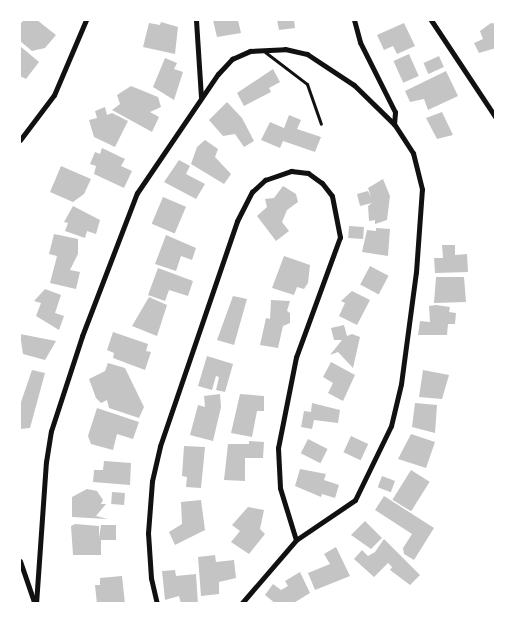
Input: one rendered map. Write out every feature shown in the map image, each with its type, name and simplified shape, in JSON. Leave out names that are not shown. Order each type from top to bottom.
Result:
[{"type":"street","points":[[20,140],[54,95],[86,20]]},
{"type":"street","points":[[196,20],[201,99]]},
{"type":"street","points":[[354,20],[360,42],[394,112],[394,124]]},
{"type":"street","points":[[431,20],[495,118]]},
{"type":"street","points":[[35,603],[39,524],[48,451],[82,336],[129,208],[226,64],[244,53],[261,49],[295,50],[323,61],[394,124],[413,153],[422,200],[402,384],[391,426],[355,500],[296,540],[241,603]]},
{"type":"street","points":[[157,603],[151,578],[148,533],[152,481],[160,446],[237,221],[252,192],[265,180],[291,171],[308,173],[322,183],[332,196],[340,237],[296,357],[278,448],[280,488],[296,540]]},
{"type":"street","points":[[20,561],[35,603]]},
{"type":"lane","points":[[261,49],[290,68],[307,84],[321,124]]},
{"type":"building","points":[[24,20],[37,20],[56,35],[45,48],[32,51],[20,41],[20,24]]},
{"type":"building","points":[[213,20],[238,20],[241,33],[217,37]]},
{"type":"building","points":[[277,20],[294,20],[295,28],[279,30]]},
{"type":"building","points":[[161,22],[178,27],[175,54],[143,47],[149,23],[160,25]]},
{"type":"building","points":[[404,23],[415,46],[397,54],[393,46],[384,50],[377,35]]},
{"type":"building","points":[[491,23],[496,24],[496,48],[479,53],[474,43],[483,39],[480,31]]},
{"type":"building","points":[[20,46],[39,62],[26,79],[20,76]]},
{"type":"building","points":[[409,54],[419,76],[403,83],[393,61]]},
{"type":"building","points":[[439,56],[444,67],[428,74],[423,63]]},
{"type":"building","points":[[165,58],[177,63],[174,69],[183,72],[174,100],[153,87]]},
{"type":"building","points":[[273,69],[280,82],[269,88],[271,92],[244,106],[237,93]]},
{"type":"building","points":[[446,71],[458,96],[428,110],[424,99],[410,102],[405,91]]},
{"type":"building","points":[[131,86],[158,97],[161,107],[150,112],[159,117],[152,132],[112,110],[120,104],[117,95]]},
{"type":"building","points":[[227,102],[242,118],[254,141],[244,147],[235,134],[223,136],[209,120]]},
{"type":"building","points":[[105,107],[107,115],[112,113],[128,121],[115,147],[94,137],[89,120],[97,118],[95,111]]},
{"type":"building","points":[[442,112],[453,135],[437,139],[426,118]]},
{"type":"building","points":[[289,115],[301,120],[297,129],[321,137],[315,152],[283,141],[280,148],[261,140],[270,122],[284,128]]},
{"type":"building","points":[[205,140],[218,149],[215,157],[231,174],[224,184],[191,164],[197,147]]},
{"type":"building","points":[[102,148],[125,159],[121,166],[132,171],[124,188],[94,174],[96,166],[90,164],[95,152],[100,154]]},
{"type":"building","points":[[179,160],[190,166],[186,174],[205,184],[196,199],[164,182]]},
{"type":"building","points":[[61,166],[91,179],[84,194],[73,202],[50,192]]},
{"type":"building","points":[[383,179],[390,196],[387,220],[375,224],[375,220],[369,221],[368,206],[372,203],[360,206],[357,194],[368,191],[371,197],[368,188]]},
{"type":"building","points":[[283,186],[296,194],[298,202],[287,210],[282,222],[289,231],[276,241],[257,216],[267,207],[265,199],[274,198]]},
{"type":"building","points":[[163,197],[186,207],[175,233],[152,224]]},
{"type":"building","points":[[73,206],[100,220],[96,234],[87,231],[85,238],[65,231],[68,223],[64,222]]},
{"type":"building","points":[[349,226],[364,227],[363,239],[348,238]]},
{"type":"building","points":[[376,228],[390,229],[388,256],[362,252],[367,230],[376,231]]},
{"type":"building","points":[[54,234],[78,239],[78,254],[70,270],[80,272],[76,289],[50,283],[57,256],[49,254]]},
{"type":"building","points":[[166,235],[196,248],[192,260],[181,256],[176,271],[155,264]]},
{"type":"building","points":[[442,245],[455,245],[455,255],[467,254],[468,272],[435,273],[434,258],[443,258]]},
{"type":"building","points":[[284,256],[310,265],[308,283],[304,289],[297,287],[294,295],[272,288]]},
{"type":"building","points":[[370,266],[389,276],[379,294],[360,285]]},
{"type":"building","points":[[158,268],[193,281],[188,296],[169,290],[165,301],[148,295]]},
{"type":"building","points":[[436,277],[464,277],[466,302],[434,303]]},
{"type":"building","points":[[45,289],[61,295],[55,313],[64,316],[59,330],[36,316],[41,303],[34,301]]},
{"type":"building","points":[[352,291],[370,300],[357,325],[339,316],[345,303],[341,301]]},
{"type":"building","points":[[233,296],[247,299],[234,345],[217,340]]},
{"type":"building","points":[[149,297],[167,305],[157,336],[132,326]]},
{"type":"building","points":[[271,300],[290,301],[287,311],[290,313],[290,323],[283,326],[278,348],[260,345],[266,318],[270,319]]},
{"type":"building","points":[[429,306],[450,307],[449,312],[456,313],[455,324],[448,324],[447,335],[418,335],[420,321],[430,322]]},
{"type":"building","points":[[344,325],[347,336],[352,334],[360,337],[353,368],[338,352],[330,355],[342,340],[334,340],[331,328]]},
{"type":"building","points":[[113,332],[148,344],[146,351],[151,352],[145,370],[113,358],[114,353],[107,350]]},
{"type":"building","points":[[20,334],[56,341],[45,360],[23,354]]},
{"type":"building","points":[[207,356],[233,364],[225,392],[216,390],[219,377],[216,376],[212,390],[198,386]]},
{"type":"building","points":[[331,362],[355,375],[343,401],[328,393],[333,383],[323,377]]},
{"type":"building","points":[[108,363],[125,368],[144,407],[139,418],[109,408],[107,400],[101,403],[96,398],[89,379],[105,371]]},
{"type":"building","points":[[32,370],[45,373],[30,428],[20,429],[20,405]]},
{"type":"building","points":[[423,370],[449,375],[442,399],[419,397]]},
{"type":"building","points":[[220,394],[221,407],[213,441],[190,435],[198,405],[205,407],[204,396]]},
{"type":"building","points":[[240,394],[264,396],[264,411],[257,411],[252,437],[231,433]]},
{"type":"building","points":[[312,403],[340,410],[338,423],[314,420],[312,429],[301,427],[304,411],[311,412]]},
{"type":"building","points":[[415,403],[437,405],[435,433],[412,427]]},
{"type":"building","points":[[97,408],[139,422],[133,439],[117,434],[113,450],[91,444],[88,436]]},
{"type":"building","points":[[411,434],[435,442],[426,468],[398,459]]},
{"type":"building","points":[[351,436],[368,444],[361,460],[343,452]]},
{"type":"building","points":[[308,439],[328,449],[320,463],[301,453]]},
{"type":"building","points":[[249,441],[264,442],[263,458],[245,458],[245,481],[224,480],[228,444],[249,444]]},
{"type":"building","points":[[184,446],[205,447],[201,488],[186,487],[187,477],[182,476]]},
{"type":"building","points":[[104,461],[131,463],[130,485],[93,482],[94,470],[103,470]]},
{"type":"building","points":[[300,469],[326,474],[324,480],[339,485],[335,498],[322,494],[321,497],[295,486]]},
{"type":"building","points":[[411,470],[430,482],[411,511],[392,500]]},
{"type":"building","points":[[382,476],[395,481],[391,492],[378,487]]},
{"type":"building","points":[[87,489],[97,491],[103,500],[101,504],[106,504],[96,516],[108,519],[72,517],[72,497]]},
{"type":"building","points":[[112,492],[125,493],[124,505],[111,504]]},
{"type":"building","points":[[384,496],[434,528],[414,560],[404,554],[403,548],[412,534],[375,510]]},
{"type":"building","points":[[201,500],[205,530],[175,545],[169,532],[182,524],[181,502]]},
{"type":"building","points":[[248,507],[264,510],[260,529],[265,534],[249,554],[231,542],[240,531],[232,525]]},
{"type":"building","points":[[365,521],[382,538],[371,549],[351,535]]},
{"type":"building","points":[[75,524],[99,526],[99,538],[101,525],[116,525],[116,540],[101,540],[101,555],[73,555],[71,526]]},
{"type":"building","points":[[384,539],[420,575],[410,585],[390,570],[392,567],[388,563],[374,577],[354,559],[362,550],[368,556],[375,552]]},
{"type":"building","points":[[336,547],[350,576],[315,590],[308,573],[330,564],[324,554]]},
{"type":"building","points":[[215,555],[216,562],[234,560],[236,578],[219,582],[219,594],[201,596],[198,557]]},
{"type":"building","points":[[175,570],[176,576],[196,574],[198,604],[181,604],[179,596],[165,600],[162,571]]},
{"type":"building","points":[[300,572],[310,593],[292,604],[276,604],[265,595],[273,584],[281,590],[288,586],[285,581]]},
{"type":"building","points":[[122,576],[125,604],[97,604],[95,585],[100,585],[100,578]]}]
